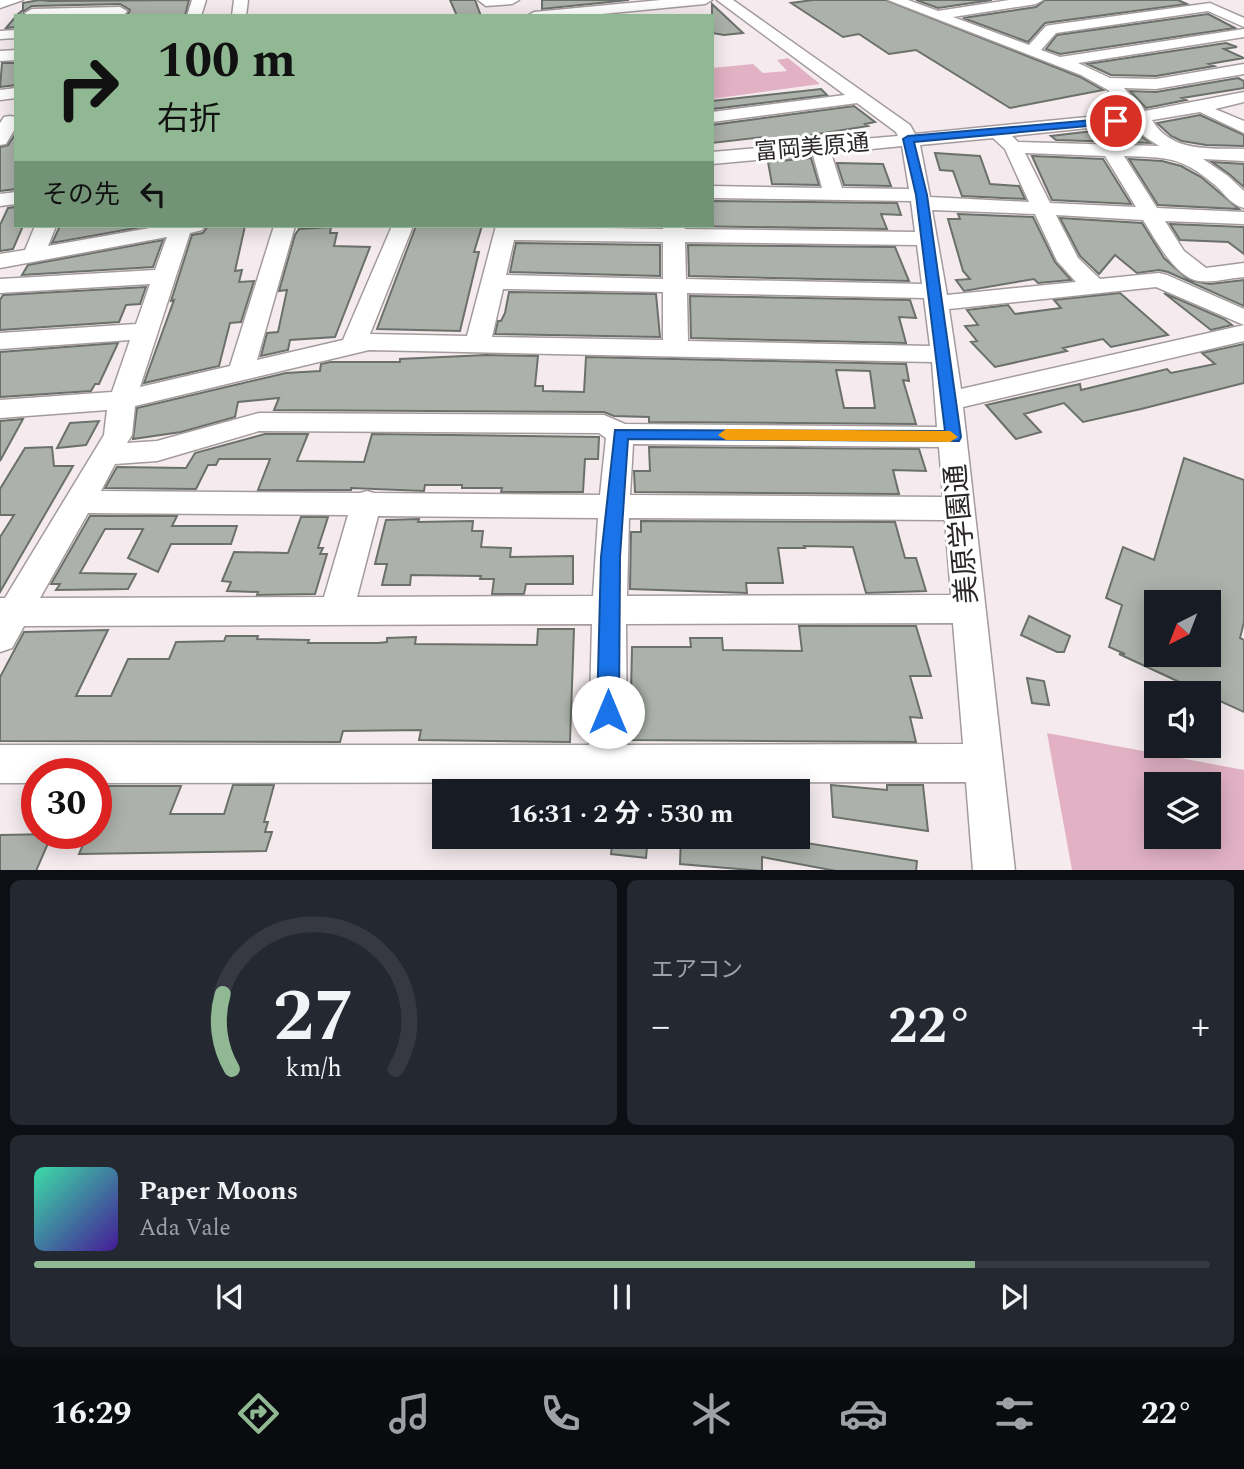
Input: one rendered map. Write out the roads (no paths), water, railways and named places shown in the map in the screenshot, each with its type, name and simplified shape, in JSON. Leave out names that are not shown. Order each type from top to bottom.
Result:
[{"type":"street","points":[[0,4],[16,0]]},
{"type":"street","points":[[485,0],[512,0]]},
{"type":"street","points":[[555,14],[705,0]]},
{"type":"street","points":[[724,0],[904,129],[908,139]]},
{"type":"street","points":[[895,0],[1060,61],[1108,83],[1142,118],[1150,132],[1221,180],[1243,205]]},
{"type":"street","points":[[936,16],[1036,0]]},
{"type":"street","points":[[1032,51],[1051,29],[1210,7],[1243,32]]},
{"type":"street","points":[[32,13],[121,9]]},
{"type":"street","points":[[1218,11],[1244,12]]},
{"type":"street","points":[[1060,61],[1243,32]]},
{"type":"street","points":[[1118,53],[1173,81]]},
{"type":"street","points":[[1108,83],[1156,84],[1244,69]]},
{"type":"street","name":"富岡美原通","points":[[714,158],[1142,118],[1244,97]]},
{"type":"street","points":[[714,117],[860,98]]},
{"type":"street","points":[[1244,112],[1215,115],[1244,128]]},
{"type":"street","points":[[0,139],[10,125]]},
{"type":"street","points":[[996,131],[1013,147],[1068,261],[1094,286]]},
{"type":"street","name":"美原学園通","points":[[908,139],[922,199],[944,354],[994,870]]},
{"type":"street","points":[[820,147],[834,194]]},
{"type":"street","points":[[1013,147],[1244,155]]},
{"type":"street","points":[[1111,151],[1176,255],[1201,275],[1244,270]]},
{"type":"street","points":[[714,192],[834,194],[1152,213],[1243,205]]},
{"type":"street","points":[[0,285],[17,258],[43,228]]},
{"type":"street","points":[[17,258],[182,228]]},
{"type":"street","points":[[5,620],[81,502],[118,435],[122,400],[166,276],[188,228]]},
{"type":"street","points":[[242,371],[283,228]]},
{"type":"street","points":[[354,343],[401,228]]},
{"type":"street","points":[[478,344],[505,229],[674,230],[928,239]]},
{"type":"street","points":[[674,230],[676,348]]},
{"type":"street","points":[[0,285],[166,276]]},
{"type":"street","points":[[492,282],[675,285],[935,297],[1159,280],[1244,318]]},
{"type":"street","points":[[0,341],[147,331]]},
{"type":"street","points":[[949,401],[1244,333]]},
{"type":"street","points":[[0,409],[122,400],[354,343],[944,354]]},
{"type":"street","points":[[107,455],[157,451],[259,422],[604,424],[620,434],[953,437]]},
{"type":"street","points":[[608,763],[608,608],[620,434]]},
{"type":"street","points":[[81,502],[367,502],[960,509]]},
{"type":"street","points":[[337,609],[367,502]]},
{"type":"street","points":[[5,620],[337,609],[969,609]]},
{"type":"street","points":[[0,764],[982,763]]}]
